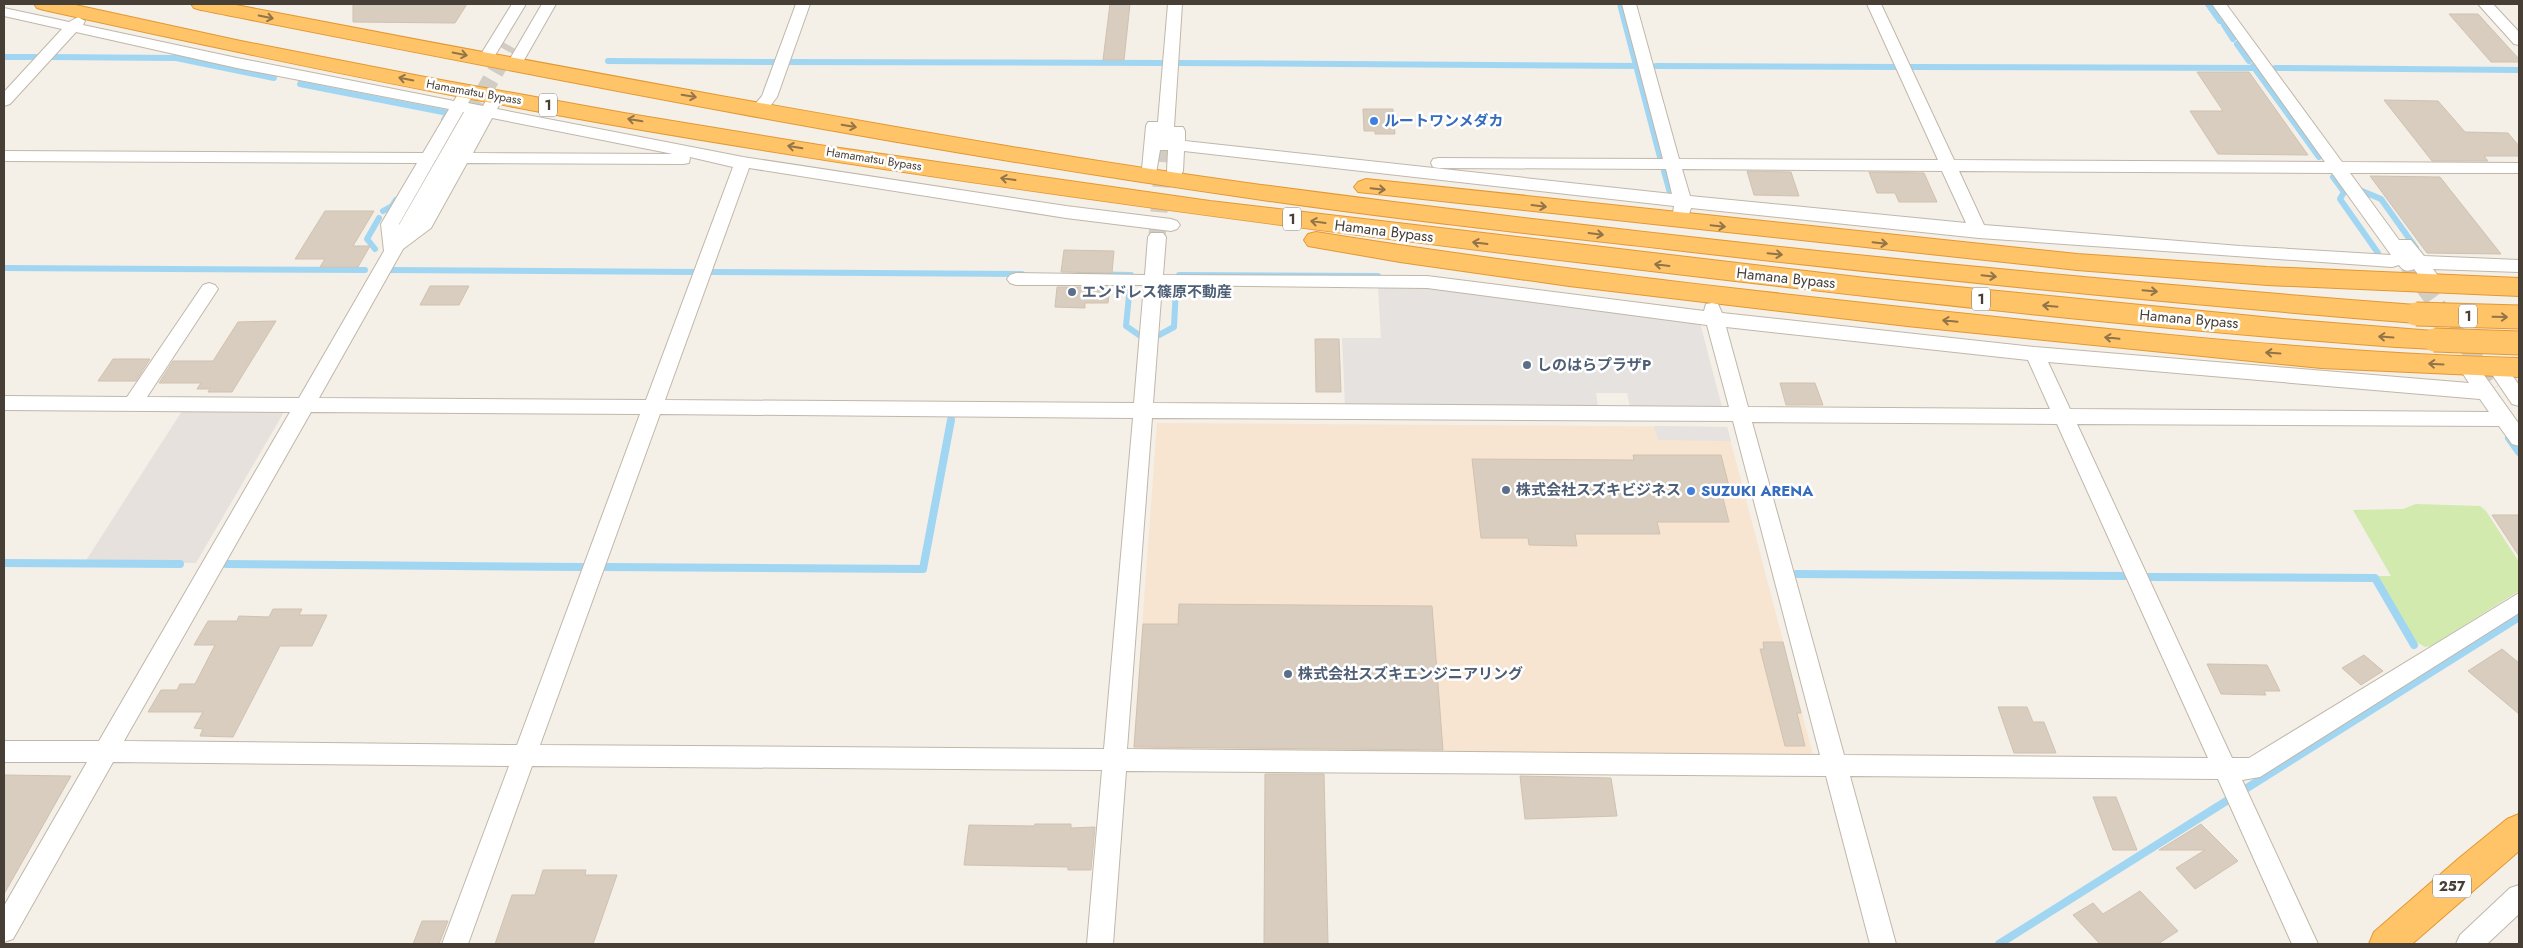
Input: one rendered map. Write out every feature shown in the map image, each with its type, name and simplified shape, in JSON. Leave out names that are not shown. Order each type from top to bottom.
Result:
[{"type":"highway","name":"Hamamatsu Bypass","points":[[44,4],[95,9],[476,104],[716,134],[1056,186]]},
{"type":"highway","name":"Hamamatsu Bypass","points":[[201,4],[486,59],[512,55],[759,109],[1068,164]]},
{"type":"highway","points":[[1068,164],[1682,212],[2077,262],[2258,276],[2406,268],[2435,284],[2519,288]]},
{"type":"highway","name":"Hamana Bypass","points":[[1068,164],[1253,191],[1683,244],[2334,309],[2519,317]]},
{"type":"highway","points":[[1056,186],[1158,221],[1294,236],[1448,261],[1710,295],[2255,352],[2467,366],[2499,379]]},
{"type":"highway","name":"Hamana Bypass","points":[[1056,186],[1356,227],[1693,268],[2027,304],[2347,334],[2519,343]]},
{"type":"highway","name":"257","points":[[2386,944],[2519,830]]},
{"type":"street","points":[[486,59],[519,4]]},
{"type":"street","points":[[512,55],[534,4]]},
{"type":"street","points":[[512,55],[549,4]]},
{"type":"street","points":[[759,109],[769,97],[803,4]]},
{"type":"street","points":[[1150,169],[1156,96],[1170,74],[1175,4]]},
{"type":"street","points":[[1629,4],[1672,164],[1682,212]]},
{"type":"street","points":[[1874,4],[1979,232]]},
{"type":"street","points":[[2218,4],[2355,192],[2386,218],[2406,268]]},
{"type":"street","points":[[2485,4],[2519,41]]},
{"type":"street","points":[[4,101],[71,27],[95,9]]},
{"type":"street","points":[[4,12],[237,63],[476,104],[744,162],[1066,212],[1158,221]]},
{"type":"street","points":[[1170,74],[1180,96],[1170,145],[1174,171]]},
{"type":"street","points":[[392,250],[390,224],[429,158],[476,104]]},
{"type":"street","points":[[392,250],[425,224],[462,158],[476,104]]},
{"type":"street","points":[[4,930],[476,104]]},
{"type":"street","points":[[1170,145],[1404,170],[1682,212],[1979,232],[2406,268],[2519,266]]},
{"type":"street","points":[[4,156],[429,158]]},
{"type":"street","points":[[462,158],[744,162]]},
{"type":"street","points":[[455,944],[744,162]]},
{"type":"street","points":[[1404,170],[1405,163],[2519,168]]},
{"type":"street","points":[[2355,192],[2360,218],[2406,268]]},
{"type":"street","points":[[1149,334],[1138,305],[1140,280],[1158,221]]},
{"type":"street","points":[[1149,334],[1165,305],[1167,280],[1158,221]]},
{"type":"street","points":[[1100,944],[1158,221]]},
{"type":"street","points":[[1016,279],[1140,280]]},
{"type":"street","points":[[1167,280],[1427,282],[1714,319],[2035,354],[2499,379],[2519,399]]},
{"type":"street","points":[[132,404],[209,289]]},
{"type":"street","points":[[1710,295],[1714,319],[1883,944]]},
{"type":"street","points":[[2035,354],[2305,944]]},
{"type":"street","points":[[2499,379],[2519,439]]},
{"type":"street","points":[[4,403],[2512,419]]},
{"type":"street","points":[[4,750],[525,756],[2252,769],[2519,602]]},
{"type":"street","points":[[2469,944],[2519,897]]},
{"type":"shaded area","name":"しのはらプラザP","points":[[1378,287],[1427,288],[1700,323],[1722,407],[1630,407],[1627,393],[1596,393],[1598,407],[1345,405],[1342,338],[1381,338]]},
{"type":"shaded area","points":[[182,411],[284,412],[196,563],[85,562]]},
{"type":"shaded area","points":[[1157,423],[1727,427],[1813,755],[1133,750]]},
{"type":"shaded area","points":[[1654,426],[1727,427],[1731,441],[1658,440]]},
{"type":"green space","points":[[2416,504],[2480,506],[2486,511],[2519,562],[2519,591],[2431,646],[2425,647],[2413,640],[2377,579],[2379,576],[2391,576],[2353,510],[2403,509]]},
{"type":"building","points":[[353,4],[467,4],[455,23],[353,22]]},
{"type":"building","points":[[1110,4],[1130,4],[1124,60],[1103,60]]},
{"type":"building","points":[[2449,14],[2478,14],[2519,59],[2519,62],[2491,62]]},
{"type":"building","points":[[2197,72],[2249,72],[2308,155],[2218,154],[2190,111],[2223,111]]},
{"type":"building","points":[[2384,100],[2438,101],[2465,132],[2508,133],[2519,146],[2519,156],[2484,156],[2488,161],[2432,161]]},
{"type":"building","points":[[1363,109],[1393,109],[1395,134],[1375,134],[1375,131],[1364,131]]},
{"type":"building","points":[[1747,171],[1791,172],[1799,196],[1754,195]]},
{"type":"building","points":[[1869,172],[1924,173],[1937,202],[1899,202],[1895,193],[1877,193]]},
{"type":"building","points":[[2370,176],[2440,177],[2501,254],[2427,253]]},
{"type":"building","points":[[325,211],[374,211],[353,246],[370,246],[358,267],[320,267],[325,259],[295,259]]},
{"type":"building","points":[[1064,250],[1114,251],[1112,273],[1061,272]]},
{"type":"building","points":[[430,286],[469,286],[459,305],[420,305]]},
{"type":"building","points":[[1057,287],[1110,287],[1108,303],[1085,303],[1085,308],[1055,307]]},
{"type":"building","points":[[276,321],[232,392],[208,392],[210,389],[197,389],[201,383],[159,383],[173,361],[213,361],[238,322]]},
{"type":"building","points":[[1315,339],[1339,339],[1341,392],[1316,392]]},
{"type":"building","points":[[113,359],[150,359],[136,381],[98,381]]},
{"type":"building","points":[[1780,383],[1815,383],[1823,405],[1786,405]]},
{"type":"building","points":[[1633,455],[1721,455],[1731,494],[1722,494],[1729,522],[1657,522],[1660,534],[1575,534],[1577,546],[1529,545],[1528,538],[1481,538],[1472,459],[1634,460]]},
{"type":"building","points":[[2492,515],[2519,515],[2519,556]]},
{"type":"building","points":[[1179,604],[1432,606],[1443,750],[1134,747],[1143,624],[1178,624]]},
{"type":"building","points":[[273,609],[302,609],[299,615],[327,615],[312,646],[280,646],[233,737],[200,736],[203,729],[194,728],[203,712],[148,712],[161,690],[177,690],[180,684],[195,684],[215,645],[194,645],[208,621],[237,621],[239,616],[269,617]]},
{"type":"building","points":[[1763,642],[1783,642],[1801,713],[1797,713],[1805,746],[1785,746],[1760,649],[1764,649]]},
{"type":"building","points":[[2502,649],[2519,663],[2519,714],[2468,671]]},
{"type":"building","points":[[2364,655],[2383,671],[2361,685],[2342,668]]},
{"type":"building","points":[[2207,664],[2267,665],[2280,691],[2264,691],[2266,695],[2221,694]]},
{"type":"building","points":[[1998,707],[2027,707],[2033,722],[2044,722],[2056,753],[2014,753]]},
{"type":"building","points":[[1265,774],[1324,774],[1328,944],[1264,944]]},
{"type":"building","points":[[4,775],[71,776],[4,894]]},
{"type":"building","points":[[1520,776],[1611,778],[1617,816],[1525,819]]},
{"type":"building","points":[[2093,797],[2116,797],[2137,850],[2113,850]]},
{"type":"building","points":[[1035,824],[1071,824],[1071,828],[1095,827],[1091,870],[1068,870],[1068,867],[964,865],[969,825],[1034,826]]},
{"type":"building","points":[[2201,824],[2238,861],[2195,889],[2176,868],[2205,850],[2159,850]]},
{"type":"building","points":[[543,870],[586,870],[585,875],[617,875],[593,944],[495,944],[512,895],[535,895]]},
{"type":"building","points":[[2140,891],[2178,931],[2158,944],[2100,944],[2073,915],[2093,903],[2103,914]]},
{"type":"building","points":[[422,921],[448,921],[439,944],[413,944]]},
{"type":"waterway","points":[[1620,4],[1636,66]]},
{"type":"waterway","points":[[2208,4],[2220,21]]},
{"type":"waterway","points":[[2224,25],[2233,39]]},
{"type":"waterway","points":[[2237,44],[2249,61]]},
{"type":"waterway","points":[[4,57],[36,57]]},
{"type":"waterway","points":[[50,57],[176,58],[274,78]]},
{"type":"waterway","points":[[608,61],[775,62]]},
{"type":"waterway","points":[[789,62],[1164,63]]},
{"type":"waterway","points":[[1178,63],[1636,66]]},
{"type":"waterway","points":[[1636,66],[1660,157]]},
{"type":"waterway","points":[[1656,66],[1896,67]]},
{"type":"waterway","points":[[1910,67],[2254,68]]},
{"type":"waterway","points":[[2254,68],[2319,157]]},
{"type":"waterway","points":[[2275,68],[2519,70]]},
{"type":"waterway","points":[[300,84],[448,113],[444,120]]},
{"type":"waterway","points":[[1664,171],[1670,193]]},
{"type":"waterway","points":[[2333,177],[2344,192],[2340,199],[2378,253]]},
{"type":"waterway","points":[[2362,191],[2381,199],[2416,248]]},
{"type":"waterway","points":[[383,211],[392,206],[396,200]]},
{"type":"waterway","points":[[375,249],[367,239],[379,218]]},
{"type":"waterway","points":[[4,268],[365,270]]},
{"type":"waterway","points":[[391,270],[695,272]]},
{"type":"waterway","points":[[711,272],[1022,274]]},
{"type":"waterway","points":[[1079,274],[1131,275]]},
{"type":"waterway","points":[[1179,275],[1378,276]]},
{"type":"waterway","points":[[1130,285],[1126,326],[1139,335]]},
{"type":"waterway","points":[[1159,335],[1174,327],[1176,287]]},
{"type":"waterway","points":[[606,567],[923,569],[951,420]]},
{"type":"waterway","points":[[2509,438],[2519,452]]},
{"type":"waterway","points":[[4,563],[180,564]]},
{"type":"waterway","points":[[226,564],[582,567]]},
{"type":"waterway","points":[[1796,574],[2125,576]]},
{"type":"waterway","points":[[2149,577],[2375,578],[2414,645]]},
{"type":"waterway","points":[[2247,788],[2519,617]]},
{"type":"waterway","points":[[1999,944],[2228,800]]},
{"type":"tunnel","points":[[470,116],[510,46]]},
{"type":"tunnel","points":[[1157,237],[1164,146]]},
{"type":"tunnel","points":[[2408,265],[2496,387]]},
{"type":"place","name":"ルートワンメダカ","points":[[1374,121]]},
{"type":"place","name":"エンドレス篠原不動産","points":[[1072,292]]},
{"type":"place","name":"しのはらプラザP","points":[[1527,365]]},
{"type":"place","name":"株式会社スズキビジネス","points":[[1506,490]]},
{"type":"place","name":"SUZUKI ARENA","points":[[1691,491]]},
{"type":"place","name":"株式会社スズキエンジニアリング","points":[[1288,674]]}]
